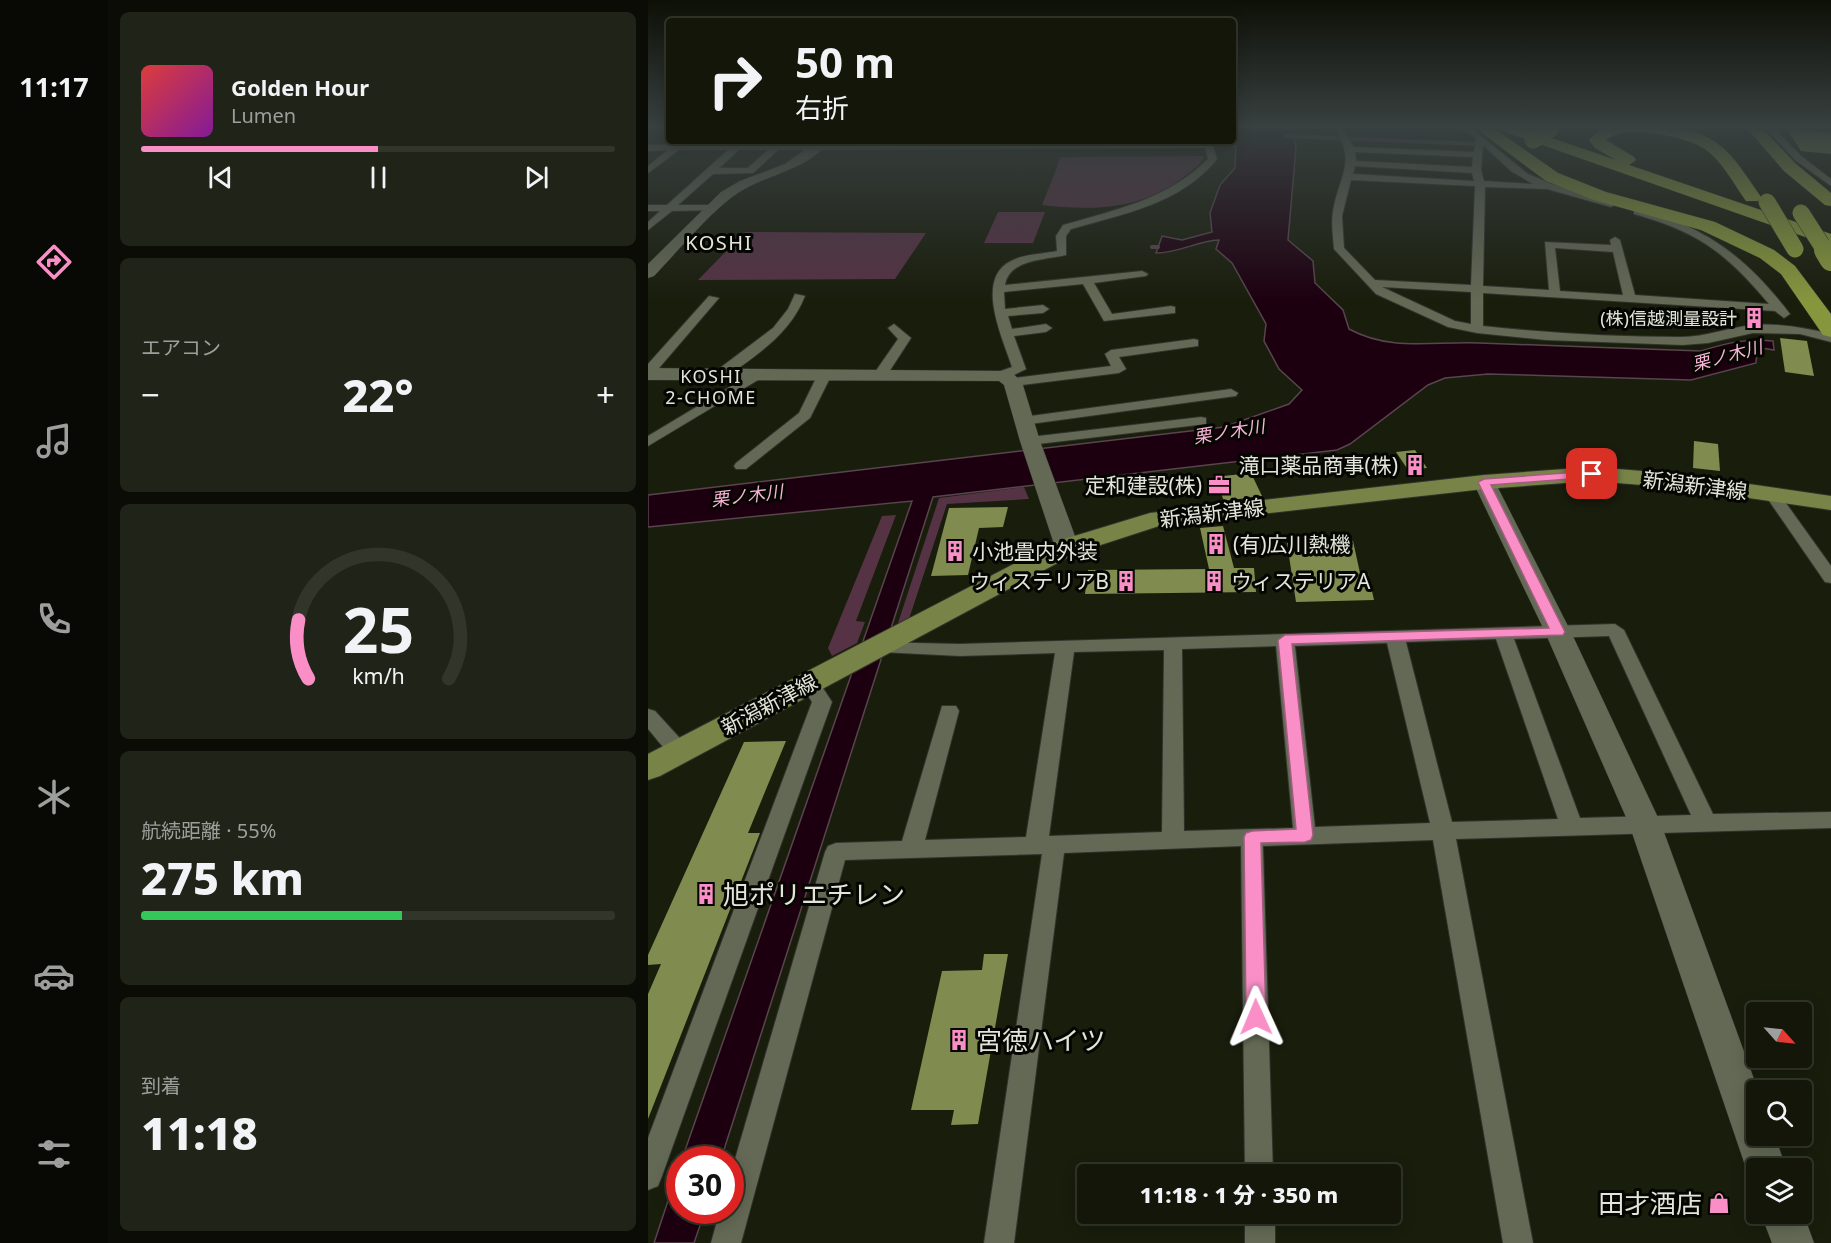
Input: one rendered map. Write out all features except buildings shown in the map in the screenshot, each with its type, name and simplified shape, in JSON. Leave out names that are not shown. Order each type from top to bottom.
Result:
[{"type":"highway","points":[[1571,185],[1708,226],[1767,254],[1788,270],[1831,330]]},
{"type":"highway","points":[[1582,185],[1715,218],[1831,254]]},
{"type":"highway","points":[[1626,185],[1754,222],[1810,229]]},
{"type":"highway","points":[[1679,185],[1810,229]]},
{"type":"highway","points":[[1692,185],[1810,229]]},
{"type":"highway","points":[[1747,185],[1760,199],[1810,229],[1831,260]]},
{"type":"highway","points":[[1753,185],[1760,199]]},
{"type":"highway","points":[[1809,185],[1831,201]]},
{"type":"highway","points":[[1810,229],[1796,249],[1831,303]]},
{"type":"main road","name":"新潟新津線","points":[[648,768],[1067,547],[1159,518],[1484,482],[1592,474],[1680,481],[1831,503]]},
{"type":"street","points":[[648,227],[695,185]]},
{"type":"street","points":[[648,273],[655,258],[726,195],[743,185]]},
{"type":"street","points":[[1008,379],[1019,369],[997,302],[1000,276],[1014,263],[1062,253],[1061,236],[1067,227],[1146,206],[1172,193],[1182,185]]},
{"type":"street","points":[[1346,185],[1338,210],[1339,249],[1380,292],[1452,324],[1546,336],[1683,341],[1708,339],[1753,329],[1800,330],[1831,338]]},
{"type":"street","points":[[1477,329],[1480,185]]},
{"type":"street","points":[[1498,185],[1552,188]]},
{"type":"street","points":[[1546,185],[1652,215],[1696,232],[1737,261],[1800,330]]},
{"type":"street","points":[[648,208],[713,208]]},
{"type":"street","points":[[1555,294],[1549,244],[1616,244],[1630,299]]},
{"type":"street","points":[[999,289],[1142,274]]},
{"type":"street","points":[[1087,280],[1108,318],[1171,310]]},
{"type":"street","points":[[1371,283],[1779,308]]},
{"type":"street","points":[[721,374],[772,337],[795,311],[799,296]]},
{"type":"street","points":[[650,375],[713,297]]},
{"type":"street","points":[[1001,313],[1043,309]]},
{"type":"street","points":[[880,375],[905,338],[894,328]]},
{"type":"street","points":[[1009,333],[1046,328]]},
{"type":"street","points":[[650,375],[825,374],[1008,379],[1119,369],[1111,354],[1194,344]]},
{"type":"street","points":[[648,442],[758,374]]},
{"type":"street","points":[[741,466],[806,415],[825,374]]},
{"type":"street","points":[[1008,379],[1067,547]]},
{"type":"street","points":[[1023,421],[1231,393]]},
{"type":"street","points":[[1031,443],[1201,421]]},
{"type":"street","points":[[1484,482],[1558,632],[1646,824],[1763,1158]]},
{"type":"street","points":[[1773,495],[1831,578]]},
{"type":"street","points":[[880,646],[960,650],[1615,630],[1706,823]]},
{"type":"street","points":[[1503,633],[1572,826]]},
{"type":"street","points":[[1395,636],[1443,831],[1518,1243]]},
{"type":"street","points":[[1285,640],[1305,835]]},
{"type":"street","points":[[1173,643],[1173,839]]},
{"type":"street","points":[[999,1243],[1045,846],[1065,647]]},
{"type":"street","points":[[648,1176],[822,702],[810,683]]},
{"type":"street","points":[[911,849],[949,711]]},
{"type":"street","points":[[648,716],[680,751]]},
{"type":"street","points":[[726,1243],[836,852],[1572,826],[1831,820]]},
{"type":"street","points":[[1252,837],[1259,1164]]},
{"type":"street","points":[[1260,1224],[1260,1243]]},
{"type":"street","points":[[1786,1224],[1793,1243]]},
{"type":"shaded area","points":[[1050,185],[1172,185],[1152,196],[1117,206],[1080,208],[1042,205]]},
{"type":"shaded area","points":[[998,212],[1045,212],[1033,243],[984,243]]},
{"type":"shaded area","points":[[745,232],[926,233],[895,279],[698,280]]},
{"type":"shaded area","points":[[1024,487],[1029,499],[947,504],[909,619],[897,626],[939,498]]},
{"type":"shaded area","points":[[896,515],[856,621],[865,622],[857,643],[832,656],[828,648],[882,516]]},
{"type":"water","name":"栗ノ木川","points":[[1220,185],[1293,185],[1288,240],[1313,261],[1315,283],[1343,310],[1349,329],[1381,341],[1412,344],[1479,343],[1701,351],[1736,342],[1763,340],[1773,341],[1774,350],[1762,348],[1757,351],[1756,363],[1691,380],[1488,374],[1445,378],[1428,385],[1350,444],[1337,450],[933,497],[725,1146],[687,1146],[912,501],[648,527],[648,495],[1224,427],[1289,404],[1302,390],[1279,369],[1264,341],[1266,324],[1232,263],[1216,249],[1219,240],[1156,253],[1162,236],[1182,240],[1212,232],[1210,213]]},
{"type":"water","points":[[666,1207],[666,1224],[701,1224],[694,1243],[654,1243]]},
{"type":"waterway","points":[[1152,247],[1158,247]]},
{"type":"place","name":"(株)信越測量設計","points":[[1754,318]]},
{"type":"place","name":"滝口薬品商事(株)","points":[[1415,465]]},
{"type":"place","name":"定和建設(株)","points":[[1219,485]]},
{"type":"place","name":"(有)広川熱機","points":[[1216,544]]},
{"type":"place","name":"小池畳内外装","points":[[955,551]]},
{"type":"place","name":"ウィステリアB","points":[[1126,581]]},
{"type":"place","name":"ウィステリアA","points":[[1214,581]]},
{"type":"place","name":"旭ポリエチレン","points":[[706,894]]},
{"type":"place","name":"宮徳ハイツ","points":[[959,1040]]},
{"type":"place","name":"田才酒店","points":[[1719,1203]]},
{"type":"district","name":"KOSHI","points":[[719,242]]},
{"type":"district","name":"KOSHI 2-CHOME","points":[[711,386]]},
{"type":"route","points":[[1256,1017],[1252,837],[1305,835],[1285,640],[1558,632],[1484,482],[1592,474]]}]
